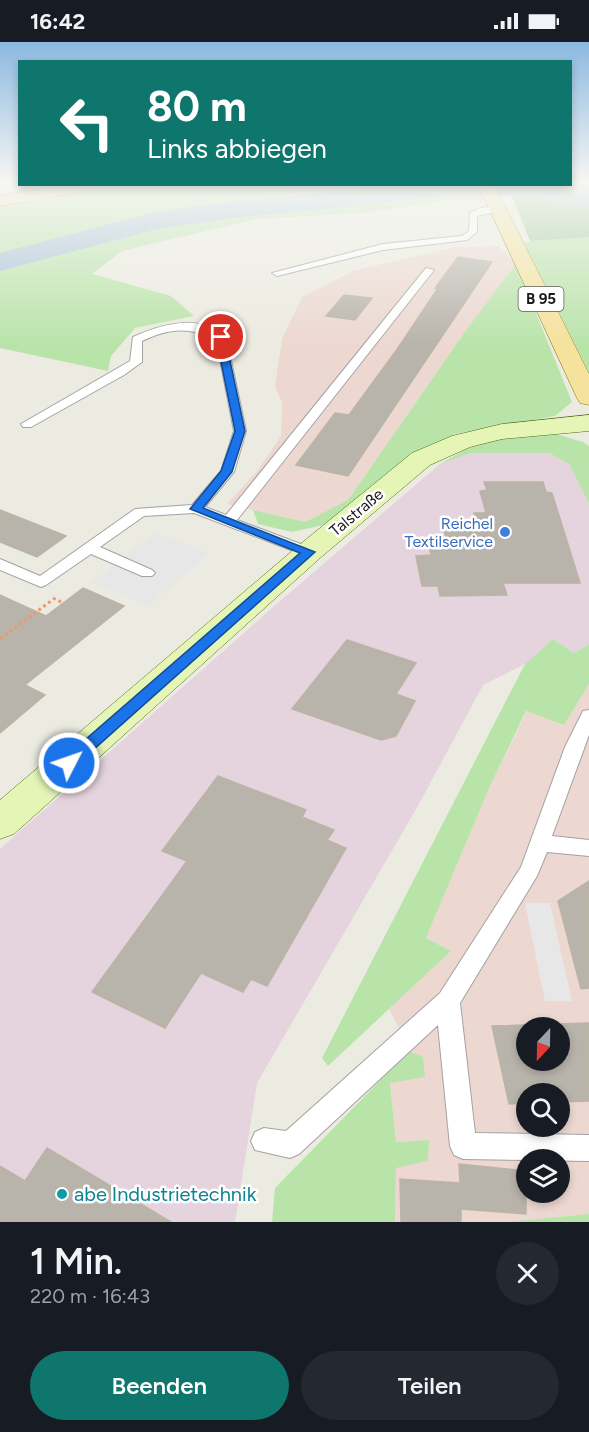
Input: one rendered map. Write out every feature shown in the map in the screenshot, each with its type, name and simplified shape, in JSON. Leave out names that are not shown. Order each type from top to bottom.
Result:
[{"type":"main road","name":"B 95","points":[[510,235],[589,398]]},
{"type":"main road","name":"Talstraße","points":[[0,823],[309,552],[421,459],[442,448],[484,434],[589,423]]},
{"type":"lane","points":[[277,273],[383,248],[464,238],[468,235]]},
{"type":"lane","points":[[229,521],[429,270]]},
{"type":"lane","points":[[27,424],[136,362],[138,339],[167,326],[201,328],[221,337],[240,431],[227,472],[196,509]]},
{"type":"lane","points":[[0,564],[41,582],[140,512],[196,509],[309,552]]},
{"type":"lane","points":[[90,548],[147,573]]},
{"type":"lane","points":[[264,1141],[290,1145],[448,1001],[530,870],[574,747],[589,716]]},
{"type":"lane","points":[[540,843],[589,848]]},
{"type":"lane","points":[[448,1001],[463,1146],[589,1148]]},
{"type":"path","points":[[0,639],[54,598]]},
{"type":"shaded area","points":[[499,246],[516,264],[469,326],[348,500],[305,522],[227,504],[258,470],[281,436],[282,403],[275,386],[282,339],[302,297],[353,271],[455,247]]},
{"type":"shaded area","points":[[470,453],[549,453],[569,464],[589,504],[589,644],[574,653],[553,639],[525,664],[483,685],[419,804],[257,1083],[235,1222],[0,1222],[0,849],[280,601],[440,464]]},
{"type":"shaded area","points":[[155,533],[210,553],[148,606],[91,583]]},
{"type":"shaded area","points":[[589,684],[589,1214],[505,1222],[395,1222],[396,1167],[428,1161],[429,1140],[396,1142],[390,1082],[424,1077],[389,1009],[451,951],[426,938],[490,786],[527,711],[564,725]]},
{"type":"shaded area","points":[[525,903],[550,903],[572,1001],[545,1001]]},
{"type":"green space","points":[[0,235],[189,235],[122,251],[92,274],[171,296],[194,316],[135,328],[111,356],[108,371],[0,348]]},
{"type":"green space","points":[[528,235],[589,235],[589,237],[530,241]]},
{"type":"green space","points":[[589,237],[589,372],[524,243],[541,239]]},
{"type":"green space","points":[[516,264],[572,402],[555,416],[455,434],[405,459],[328,524],[292,532],[258,524],[253,510],[305,522],[348,500],[469,326]]},
{"type":"green space","points":[[556,434],[589,446],[589,504],[569,464],[549,453],[470,453],[440,464],[466,449],[499,437]]},
{"type":"green space","points":[[553,639],[574,653],[589,644],[589,684],[564,725],[526,711],[490,786],[426,938],[451,951],[328,1066],[322,1058],[525,664]]},
{"type":"green space","points":[[409,1051],[423,1057],[425,1077],[390,1083],[396,1142],[429,1140],[428,1161],[396,1168],[395,1222],[272,1222],[275,1188]]},
{"type":"green space","points":[[589,1214],[589,1222],[505,1222]]},
{"type":"building","points":[[458,257],[492,262],[348,476],[296,465],[335,413],[349,415],[398,348],[438,288],[435,288]]},
{"type":"building","points":[[344,295],[372,298],[355,320],[326,316]]},
{"type":"building","name":"Reichel Textilservice","points":[[484,482],[543,482],[546,492],[552,493],[580,583],[503,583],[507,595],[440,596],[438,586],[422,586],[416,556],[431,555],[428,542],[447,542],[442,521],[476,521],[474,513],[486,513],[480,491],[487,490]]},
{"type":"building","points":[[0,510],[66,536],[37,557],[0,542]]},
{"type":"building","points":[[83,588],[124,606],[25,685],[45,695],[0,733],[0,595],[46,616]]},
{"type":"building","points":[[347,640],[416,663],[396,694],[415,701],[396,736],[381,740],[292,709]]},
{"type":"building","points":[[218,776],[306,810],[302,817],[334,830],[327,840],[346,848],[267,986],[251,979],[243,992],[201,973],[165,1028],[92,992],[187,861],[162,851]]},
{"type":"building","points":[[589,881],[589,988],[581,989],[558,901]]},
{"type":"building","points":[[589,1023],[589,1101],[570,1102],[570,1083],[516,1083],[516,1104],[509,1104],[492,1026],[516,1025],[516,1071],[570,1071],[570,1024]]},
{"type":"building","name":"abe Industrietechnik","points":[[47,1148],[171,1222],[0,1222],[0,1166],[25,1181]]},
{"type":"building","points":[[459,1164],[516,1170],[516,1203],[526,1203],[526,1214],[461,1209],[461,1222],[401,1222],[400,1179],[460,1183]]},
{"type":"waterway","points":[[0,262],[102,235]]},
{"type":"place","name":"Reichel Textilservice","points":[[505,532]]},
{"type":"place","name":"abe Industrietechnik","points":[[62,1194]]},
{"type":"route","points":[[69,763],[309,552],[196,509],[227,472],[240,431],[221,337]]}]
